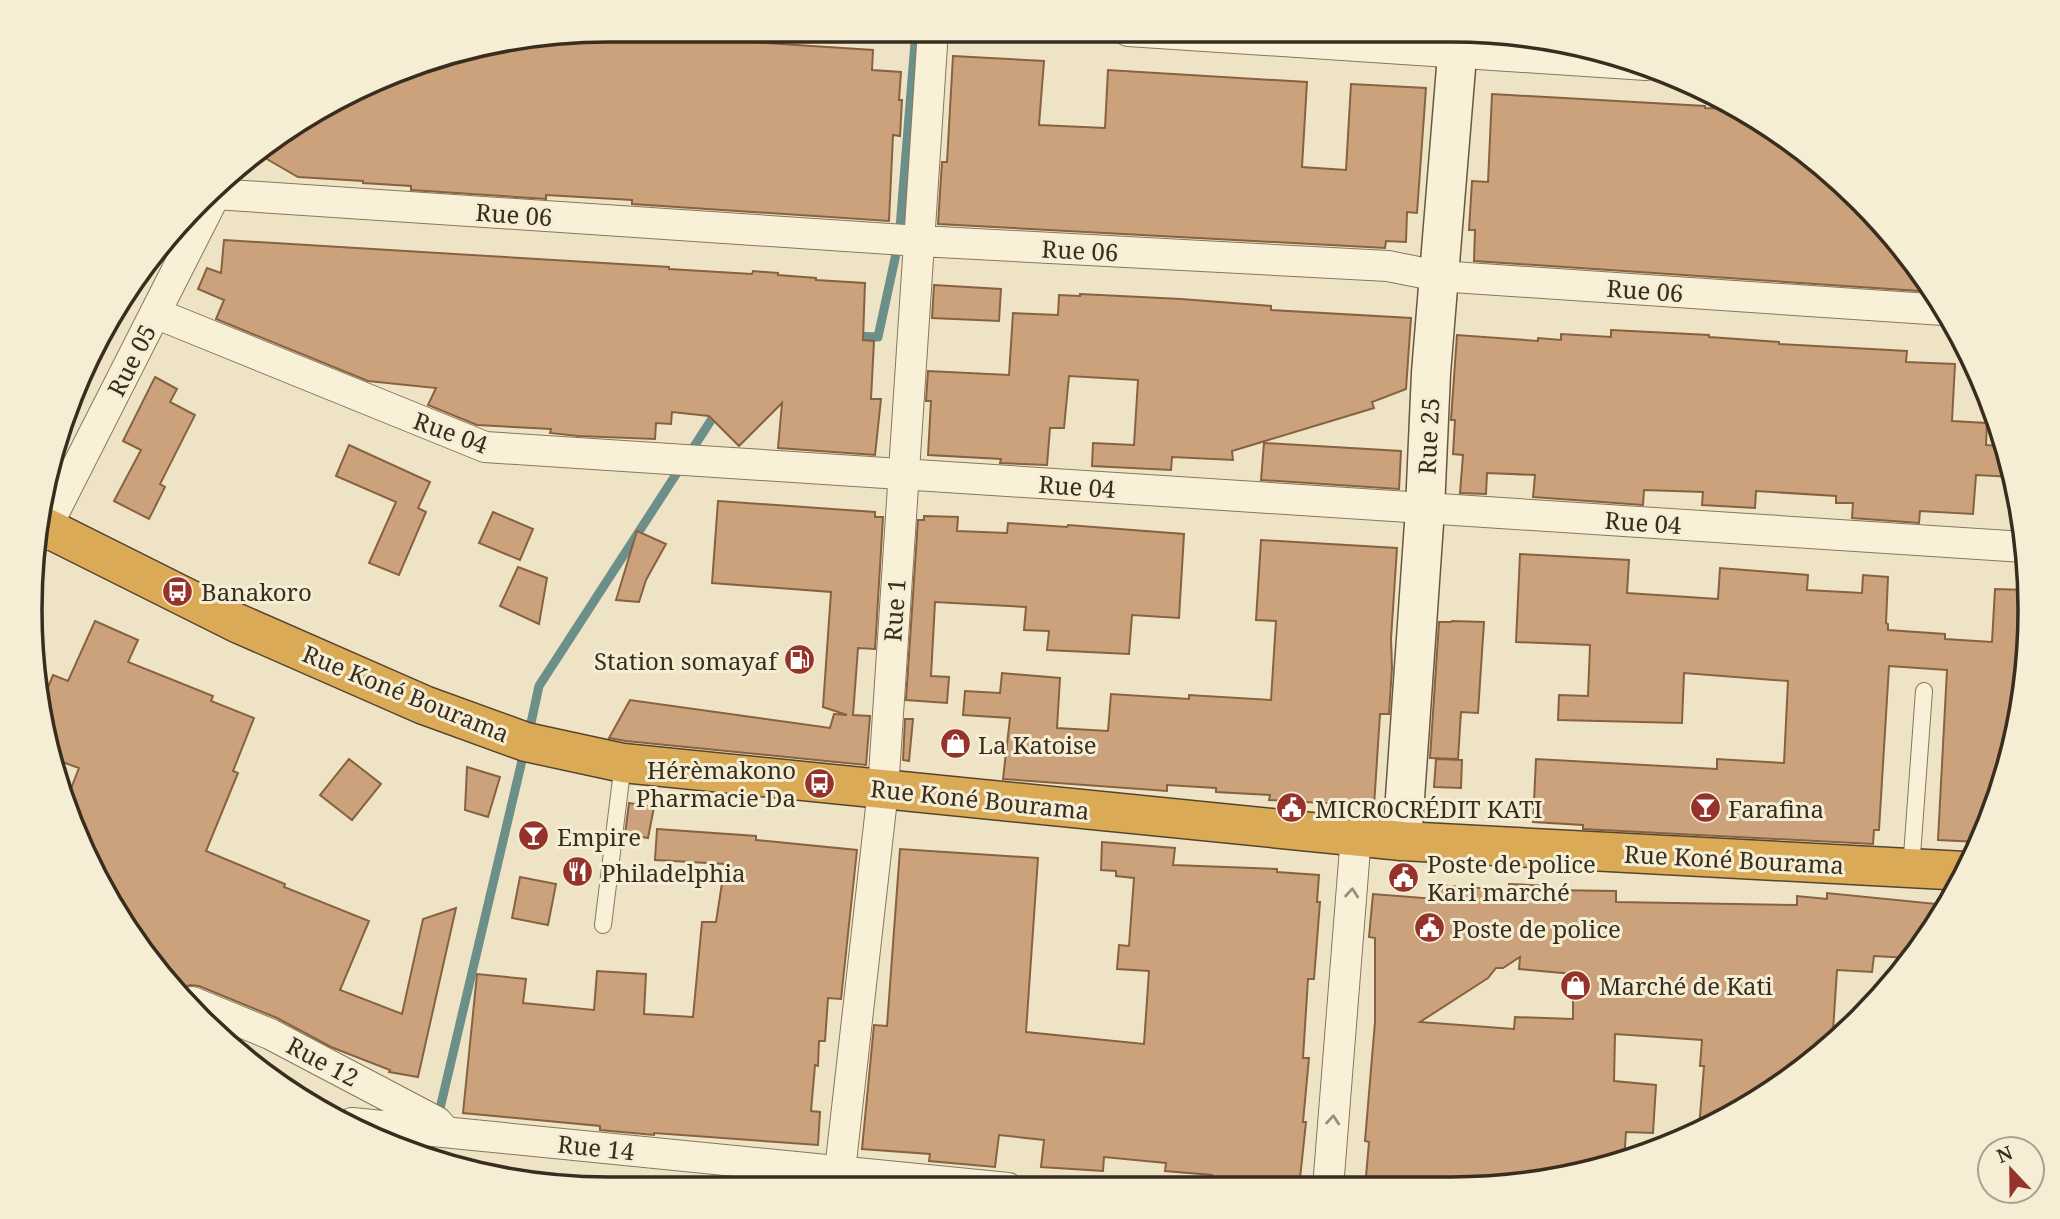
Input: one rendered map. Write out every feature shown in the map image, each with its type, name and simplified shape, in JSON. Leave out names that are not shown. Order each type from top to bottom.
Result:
[{"type":"highway","name":"Rue Koné Bourama","points":[[48,532],[237,623],[424,705],[527,742],[623,763],[1402,841],[1954,871]]},
{"type":"street","name":"Rue 1","points":[[839,1177],[883,790],[932,42]]},
{"type":"street","name":"Rue 25","points":[[1402,841],[1438,276],[1458,42]]},
{"type":"street","points":[[1460,42],[1577,57]]},
{"type":"street","name":"Rue 06","points":[[224,194],[920,241],[1388,265],[1438,276],[1931,309]]},
{"type":"street","name":"Rue 05","points":[[50,519],[209,207]]},
{"type":"street","name":"Rue 04","points":[[155,313],[485,447],[2014,546]]},
{"type":"street","points":[[1329,1177],[1356,836]]},
{"type":"street","name":"Rue 12","points":[[204,1007],[270,1034],[437,1122],[446,1132]]},
{"type":"street","name":"Rue 14","points":[[374,1125],[814,1177]]},
{"type":"lane","points":[[1911,869],[1924,691]]},
{"type":"lane","points":[[603,925],[623,763]]},
{"type":"building","points":[[750,42],[873,50],[872,70],[901,72],[900,136],[893,135],[889,221],[632,204],[632,200],[546,195],[546,199],[411,190],[411,186],[298,177],[265,158],[326,118],[392,85],[463,61],[499,53],[572,43]]},
{"type":"building","points":[[953,56],[1044,61],[1039,125],[1105,128],[1108,70],[1307,82],[1302,167],[1346,170],[1351,84],[1426,88],[1417,213],[1407,212],[1406,242],[1386,241],[1385,248],[938,224],[942,162],[947,162]]},
{"type":"building","points":[[1492,94],[1715,108],[1766,138],[1825,183],[1877,235],[1920,291],[1474,261],[1475,230],[1469,230],[1472,181],[1488,182]]},
{"type":"building","points":[[224,240],[752,274],[753,271],[816,280],[865,283],[863,340],[874,341],[871,399],[881,399],[875,455],[778,448],[782,403],[739,446],[709,416],[672,412],[671,424],[656,423],[655,439],[578,436],[550,433],[551,429],[477,425],[428,405],[436,388],[368,381],[216,319],[224,300],[198,289],[207,268],[221,273]]},
{"type":"building","points":[[934,285],[1001,289],[999,321],[932,318]]},
{"type":"building","points":[[1059,295],[1181,299],[1271,306],[1271,310],[1411,318],[1406,389],[1372,402],[1374,408],[1232,451],[1233,460],[1172,457],[1171,470],[1092,466],[1093,443],[1134,445],[1138,380],[1069,376],[1064,428],[1050,428],[1047,465],[1000,463],[1001,459],[928,455],[931,401],[926,401],[928,371],[1009,375],[1013,313],[1058,315]]},
{"type":"building","points":[[1611,330],[1709,335],[1779,344],[1907,351],[1906,362],[1955,364],[1952,421],[1987,423],[1986,445],[1994,445],[2002,476],[1976,475],[1973,514],[1920,511],[1919,523],[1852,518],[1853,503],[1836,503],[1836,496],[1756,491],[1755,508],[1702,505],[1703,492],[1644,490],[1643,505],[1533,497],[1535,475],[1487,473],[1486,494],[1460,493],[1463,455],[1453,454],[1455,420],[1451,420],[1457,335],[1538,341],[1538,338],[1561,340],[1561,334],[1611,337]]},
{"type":"building","points":[[155,377],[177,389],[170,402],[195,415],[160,484],[165,487],[149,519],[114,501],[141,450],[123,441]]},
{"type":"building","points":[[1264,443],[1401,451],[1399,489],[1261,480]]},
{"type":"building","points":[[349,445],[430,482],[418,508],[426,512],[399,575],[369,563],[396,502],[336,476]]},
{"type":"building","points":[[718,501],[875,512],[875,517],[883,517],[875,649],[858,648],[853,715],[870,716],[866,765],[609,738],[630,700],[830,728],[834,714],[847,715],[823,707],[831,592],[712,583]]},
{"type":"building","points":[[493,512],[533,529],[520,560],[479,543]]},
{"type":"building","points":[[924,516],[958,517],[957,531],[1007,533],[1008,523],[1184,534],[1179,618],[1132,615],[1129,654],[1047,650],[1049,631],[1024,630],[1026,607],[935,602],[931,676],[949,677],[947,703],[906,700],[918,520],[924,520]]},
{"type":"building","points":[[637,531],[666,544],[646,580],[639,602],[616,600]]},
{"type":"building","points":[[1261,540],[1397,548],[1389,714],[1380,714],[1374,806],[1269,800],[1270,795],[1216,792],[1216,788],[1167,785],[1167,791],[1003,779],[1010,718],[963,715],[965,691],[1000,693],[1002,673],[1060,678],[1057,728],[1108,731],[1111,694],[1271,700],[1276,621],[1256,620]]},
{"type":"building","points":[[1520,554],[1629,560],[1627,593],[1718,599],[1720,568],[1808,575],[1807,590],[1862,593],[1863,575],[1888,577],[1888,630],[1945,634],[1945,639],[1992,642],[1995,589],[2017,590],[2017,647],[2007,720],[1988,792],[1968,841],[1938,840],[1947,670],[1889,666],[1879,830],[1874,830],[1873,844],[1583,829],[1583,825],[1533,822],[1536,759],[1717,769],[1717,759],[1784,763],[1788,681],[1684,673],[1682,723],[1558,720],[1559,695],[1588,696],[1590,645],[1516,642]]},
{"type":"building","points":[[518,567],[547,578],[539,624],[500,606]]},
{"type":"building","points":[[95,621],[138,640],[128,662],[213,696],[211,701],[254,718],[233,771],[238,773],[206,851],[285,884],[284,887],[369,921],[340,990],[402,1014],[423,919],[456,908],[418,1077],[389,1072],[390,1070],[331,1047],[277,1018],[199,986],[185,987],[183,984],[159,955],[118,893],[85,827],[71,789],[79,768],[63,762],[48,688],[53,675],[68,681]]},
{"type":"building","points":[[1439,622],[1484,622],[1478,713],[1461,712],[1458,759],[1430,758]]},
{"type":"building","points":[[905,719],[913,719],[909,761],[903,760]]},
{"type":"building","points":[[349,759],[381,784],[352,820],[320,795]]},
{"type":"building","points":[[1436,759],[1462,760],[1461,788],[1434,787]]},
{"type":"building","points":[[467,767],[500,777],[488,817],[465,810]]},
{"type":"building","points":[[629,803],[654,807],[648,838],[625,834]]},
{"type":"building","points":[[657,829],[756,836],[756,840],[857,850],[841,999],[828,998],[825,1041],[819,1041],[818,1066],[815,1065],[811,1111],[820,1112],[818,1145],[654,1135],[600,1130],[600,1126],[463,1113],[477,974],[526,979],[523,1003],[594,1010],[597,971],[646,974],[644,1014],[693,1017],[702,922],[716,922],[725,864],[655,860]]},
{"type":"building","points":[[1102,842],[1175,848],[1173,865],[1277,869],[1277,872],[1319,875],[1317,902],[1320,902],[1314,979],[1308,979],[1303,1058],[1309,1058],[1300,1177],[1212,1177],[1165,1171],[1166,1163],[1104,1157],[1103,1171],[1041,1167],[1044,1140],[999,1135],[995,1167],[929,1161],[930,1154],[862,1149],[874,1025],[887,1026],[900,849],[1038,858],[1026,1032],[1144,1044],[1149,971],[1117,969],[1119,945],[1129,946],[1134,878],[1116,876],[1116,871],[1101,870]]},
{"type":"building","points":[[520,877],[556,884],[548,925],[512,918]]},
{"type":"building","name":"Marché de Kati","points":[[1509,884],[1548,886],[1548,890],[1616,891],[1616,902],[1797,905],[1797,896],[1827,899],[1827,893],[1935,904],[1899,957],[1874,956],[1872,972],[1837,970],[1833,1028],[1825,1036],[1766,1081],[1700,1119],[1704,1066],[1700,1066],[1702,1040],[1615,1034],[1614,1081],[1656,1085],[1653,1133],[1626,1132],[1625,1150],[1561,1166],[1488,1176],[1366,1177],[1369,1142],[1365,1141],[1375,1022],[1375,938],[1369,937],[1373,894],[1436,899],[1436,885],[1509,890]],"holes":[[[1520,957],[1519,969],[1573,974],[1573,1019],[1515,1017],[1514,1029],[1420,1022],[1488,978],[1496,968],[1503,968]]]},
{"type":"waterway","points":[[854,336],[878,337],[899,240],[915,42]]},
{"type":"waterway","points":[[529,732],[539,686],[717,411]]},
{"type":"waterway","points":[[438,1117],[524,752]]},
{"type":"waterway","points":[[430,1148],[433,1137]]},
{"type":"place","name":"Banakoro","points":[[178,591]]},
{"type":"place","name":"Station somayaf","points":[[800,660]]},
{"type":"place","name":"La Katoise","points":[[955,744]]},
{"type":"place","name":"Hérèmakono Pharmacie Da","points":[[819,783]]},
{"type":"place","name":"MICROCRÉDIT KATI","points":[[1292,808]]},
{"type":"place","name":"Farafina","points":[[1705,808]]},
{"type":"place","name":"Empire","points":[[534,836]]},
{"type":"place","name":"Philadelphia","points":[[578,872]]},
{"type":"place","name":"Poste de police Kari marché","points":[[1404,877]]},
{"type":"place","name":"Poste de police","points":[[1429,928]]},
{"type":"place","name":"Marché de Kati","points":[[1576,985]]}]
